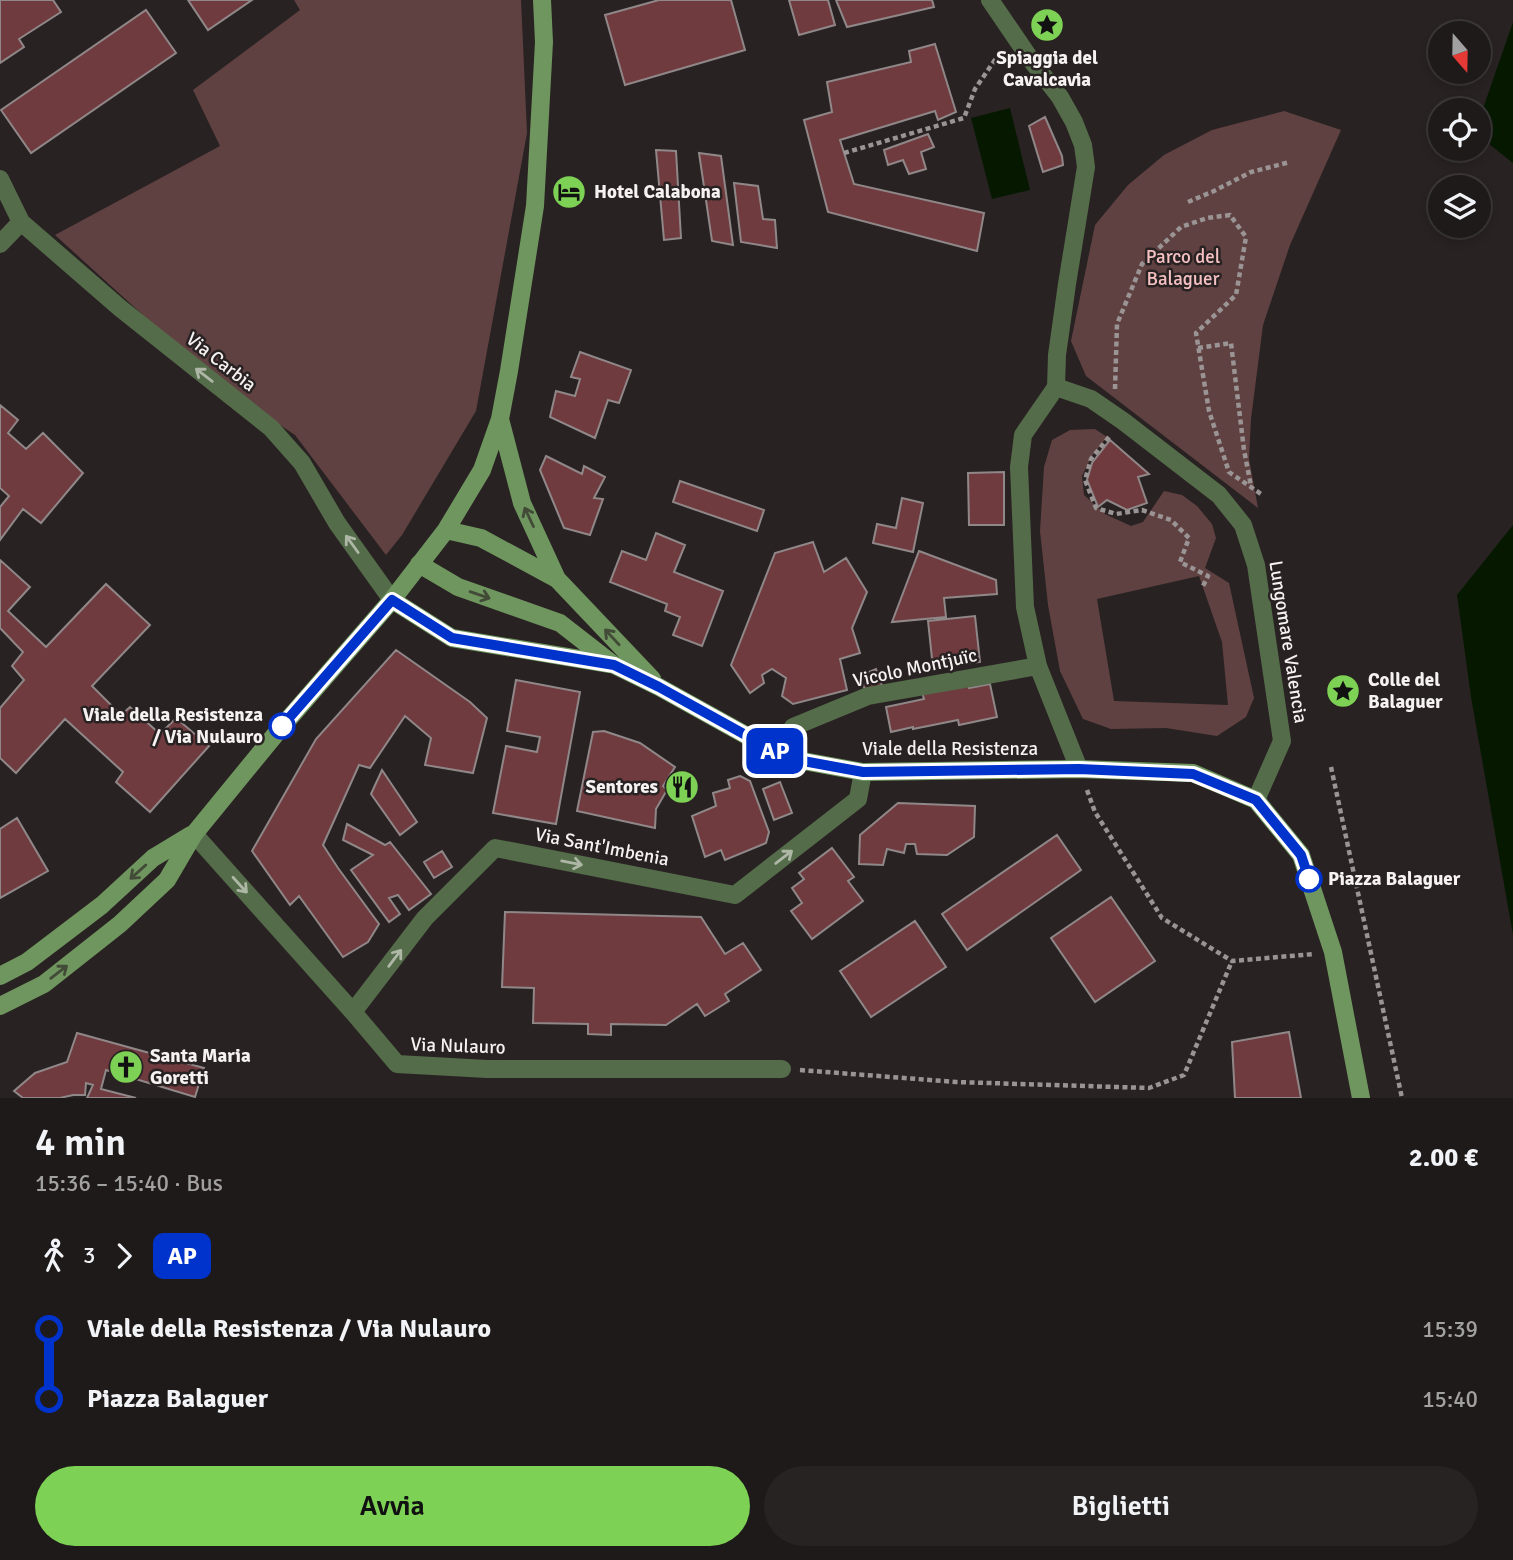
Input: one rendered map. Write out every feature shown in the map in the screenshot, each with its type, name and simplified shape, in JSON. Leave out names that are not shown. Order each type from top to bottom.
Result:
[{"type":"street","points":[[0,1006],[44,984],[120,924],[167,880],[194,834],[279,730],[392,600],[446,530],[482,470],[500,419],[535,206],[544,42],[542,0]]},
{"type":"street","points":[[990,0],[1060,97],[1083,145],[1086,167],[1057,355],[1056,387],[1023,435],[1019,467],[1025,607],[1038,666],[1079,769]]},
{"type":"street","name":"Via Carbia","points":[[0,180],[21,222],[120,309],[271,428],[302,463],[337,523],[392,600]]},
{"type":"street","points":[[0,244],[21,222]]},
{"type":"street","name":"Lungomare Valencia","points":[[1056,387],[1091,399],[1123,421],[1219,495],[1243,525],[1256,565],[1282,741],[1256,800]]},
{"type":"street","name":"Viale della Resistenza","points":[[500,419],[522,503],[557,579]]},
{"type":"street","name":"Viale della Resistenza","points":[[446,530],[481,538],[557,579],[659,687]]},
{"type":"street","name":"Viale della Resistenza","points":[[419,564],[458,587],[560,623],[614,665],[787,758],[863,772],[1079,769],[1193,774],[1256,800]]},
{"type":"street","name":"Viale della Resistenza","points":[[392,600],[452,638],[614,665]]},
{"type":"street","name":"Vicolo Montjuïc","points":[[778,753],[793,727],[868,696],[1038,666]]},
{"type":"street","name":"Via Sant'Imbenia","points":[[353,1012],[425,918],[495,848],[735,895],[858,799],[863,772]]},
{"type":"street","points":[[1256,800],[1301,855],[1333,952],[1361,1098]]},
{"type":"street","points":[[0,976],[27,962],[102,905],[153,858],[194,834]]},
{"type":"street","name":"Via Nulauro","points":[[194,834],[397,1065],[487,1069],[782,1069]]},
{"type":"path","points":[[844,153],[964,118],[975,89],[1002,51],[1011,31]]},
{"type":"path","points":[[1188,202],[1251,172],[1290,162]]},
{"type":"path","points":[[1203,586],[1208,576],[1180,562],[1189,538],[1171,520],[1142,509],[1116,514],[1096,508],[1085,480],[1091,459],[1123,421],[1115,397],[1116,324],[1142,264],[1181,227],[1207,218],[1230,215],[1246,237],[1236,295],[1196,333],[1209,411],[1229,472],[1261,494]]},
{"type":"path","points":[[1198,348],[1231,343],[1251,487]]},
{"type":"path","points":[[1331,767],[1402,1098]]},
{"type":"path","points":[[1079,769],[1095,812],[1162,918],[1232,961],[1333,952]]},
{"type":"path","points":[[782,1069],[956,1082],[1149,1088],[1184,1075],[1232,961]]},
{"type":"green space","points":[[294,0],[521,0],[527,133],[476,411],[402,535],[386,555],[295,435],[221,386],[55,235],[220,146],[193,90],[300,10]]},
{"type":"green space","name":"Parco del Balaguer","points":[[1284,111],[1341,130],[1290,245],[1263,325],[1251,419],[1249,459],[1258,508],[1086,376],[1071,341],[1095,225],[1128,185],[1164,155],[1212,130]]},
{"type":"green space","points":[[1095,429],[1107,437],[1092,456],[1082,476],[1084,495],[1105,514],[1131,526],[1143,522],[1164,491],[1182,495],[1197,506],[1212,524],[1216,538],[1205,568],[1229,583],[1254,698],[1246,717],[1217,736],[1166,728],[1111,729],[1083,719],[1060,671],[1048,605],[1040,531],[1044,467],[1052,440],[1070,430]],"holes":[[[1199,576],[1222,642],[1228,705],[1114,701],[1097,599]]]},
{"type":"shaded area","points":[[1513,22],[1513,163],[1491,146],[1491,98],[1487,98]]},
{"type":"shaded area","points":[[1010,108],[1030,190],[992,199],[971,118]]},
{"type":"shaded area","points":[[1513,525],[1513,935],[1471,697],[1457,595]]},
{"type":"building","points":[[0,0],[53,0],[61,12],[19,39],[24,47],[0,63]]},
{"type":"building","points":[[188,0],[252,0],[208,30]]},
{"type":"building","points":[[659,0],[731,0],[745,50],[625,85],[605,15]]},
{"type":"building","points":[[789,0],[828,0],[835,25],[799,35]]},
{"type":"building","points":[[836,0],[932,0],[934,7],[847,27]]},
{"type":"building","points":[[146,10],[176,53],[31,153],[1,110]]},
{"type":"building","points":[[935,44],[956,112],[938,120],[935,111],[840,140],[854,184],[984,213],[977,251],[828,212],[804,120],[832,112],[827,82],[911,62],[909,51]]},
{"type":"building","points":[[1045,117],[1062,156],[1063,165],[1043,172],[1029,126]]},
{"type":"building","points":[[928,134],[934,147],[921,152],[926,169],[909,174],[903,160],[888,165],[884,150]]},
{"type":"building","points":[[656,150],[676,151],[681,238],[664,240]]},
{"type":"building","points":[[699,153],[721,156],[733,245],[712,241]]},
{"type":"building","points":[[734,183],[758,186],[763,219],[775,220],[777,248],[741,242]]},
{"type":"building","points":[[580,352],[631,370],[619,403],[608,400],[595,438],[550,417],[556,391],[575,396],[580,379],[571,377]]},
{"type":"building","points":[[0,405],[18,420],[8,433],[26,449],[43,433],[83,473],[41,523],[23,509],[0,540],[0,507],[9,496],[0,488]]},
{"type":"building","points":[[1110,440],[1149,474],[1138,477],[1147,503],[1127,510],[1107,500],[1098,507],[1087,480],[1092,463]]},
{"type":"building","points":[[546,456],[582,474],[584,466],[605,477],[594,498],[603,499],[590,535],[564,528],[540,470]]},
{"type":"building","points":[[1004,472],[1004,525],[969,525],[968,473]]},
{"type":"building","points":[[680,481],[764,510],[757,531],[673,502]]},
{"type":"building","points":[[902,498],[923,503],[913,552],[873,543],[877,524],[896,528]]},
{"type":"building","points":[[656,533],[685,545],[674,572],[723,591],[702,646],[673,635],[680,617],[665,611],[667,604],[610,582],[622,551],[646,560]]},
{"type":"building","points":[[813,542],[824,572],[846,558],[867,592],[852,628],[860,653],[840,659],[847,690],[793,704],[782,696],[786,678],[772,669],[762,675],[764,683],[750,693],[731,665],[775,553]]},
{"type":"building","points":[[919,551],[996,580],[997,594],[944,598],[946,617],[892,622]]},
{"type":"building","points":[[0,560],[30,587],[8,611],[46,647],[106,584],[150,625],[92,686],[121,715],[130,707],[160,734],[176,718],[209,746],[150,812],[116,782],[123,772],[65,719],[16,773],[0,758],[0,708],[24,680],[12,666],[23,652],[0,628]]},
{"type":"building","points":[[975,616],[980,662],[933,668],[928,621]]},
{"type":"building","points":[[396,650],[470,702],[487,718],[473,773],[425,765],[431,738],[405,716],[370,768],[359,765],[323,845],[379,924],[368,942],[343,957],[299,896],[290,905],[252,851],[316,739]]},
{"type":"building","points":[[876,669],[882,685],[866,692],[859,676]]},
{"type":"building","points":[[516,680],[580,692],[556,824],[493,813],[506,746],[537,752],[540,737],[507,731]]},
{"type":"building","points":[[968,682],[969,688],[990,684],[997,717],[959,725],[958,720],[891,732],[886,707],[924,699],[922,692]]},
{"type":"building","points":[[604,731],[640,743],[675,767],[663,786],[667,790],[656,809],[655,828],[577,811],[593,732]]},
{"type":"building","points":[[382,770],[417,822],[400,835],[371,794]]},
{"type":"building","points":[[740,776],[750,781],[769,832],[766,843],[725,860],[721,850],[705,857],[692,816],[716,806],[713,793],[730,788],[728,780]]},
{"type":"building","points":[[780,782],[792,813],[774,820],[763,789]]},
{"type":"building","points":[[898,803],[975,806],[974,837],[947,855],[917,854],[915,844],[906,844],[904,853],[887,849],[883,865],[859,864],[860,835]]},
{"type":"building","points":[[17,818],[48,871],[0,898],[0,829]]},
{"type":"building","points":[[347,824],[385,845],[390,842],[431,894],[409,910],[398,895],[389,898],[400,914],[389,922],[351,870],[373,855],[343,840]]},
{"type":"building","points":[[1057,835],[1081,870],[967,950],[942,914]]},
{"type":"building","points":[[832,848],[854,877],[848,881],[863,901],[812,939],[791,911],[802,903],[792,888],[804,879],[799,873]]},
{"type":"building","points":[[442,851],[452,867],[434,878],[424,862]]},
{"type":"building","points":[[1111,897],[1155,961],[1095,1002],[1051,938]]},
{"type":"building","points":[[505,912],[701,917],[725,954],[743,943],[761,970],[725,994],[729,1001],[705,1016],[697,1004],[666,1025],[611,1024],[611,1035],[588,1034],[588,1024],[533,1023],[534,988],[502,987]]},
{"type":"building","points":[[915,921],[946,967],[871,1017],[840,971]]},
{"type":"building","points":[[1289,1032],[1301,1098],[1235,1098],[1232,1042]]},
{"type":"building","name":"Santa Maria Goretti","points":[[77,1033],[204,1068],[195,1097],[106,1070],[101,1089],[136,1098],[87,1098],[93,1085],[86,1083],[85,1095],[60,1098],[23,1098],[14,1091],[35,1073],[67,1062]]},
{"type":"bus line","name":"AP","points":[[282,726],[392,600],[452,638],[614,665],[787,758],[863,772],[1079,769],[1193,774],[1256,800],[1301,855],[1309,879]]},
{"type":"place","name":"Spiaggia del Cavalcavia","points":[[1047,25]]},
{"type":"place","name":"Hotel Calabona","points":[[569,192]]},
{"type":"place","name":"Colle del Balaguer","points":[[1343,691]]},
{"type":"place","name":"Viale della Resistenza / Via Nulauro","points":[[282,726]]},
{"type":"place","name":"Sentores","points":[[682,787]]},
{"type":"place","name":"Piazza Balaguer","points":[[1309,879]]},
{"type":"place","name":"Santa Maria Goretti","points":[[126,1067]]}]
